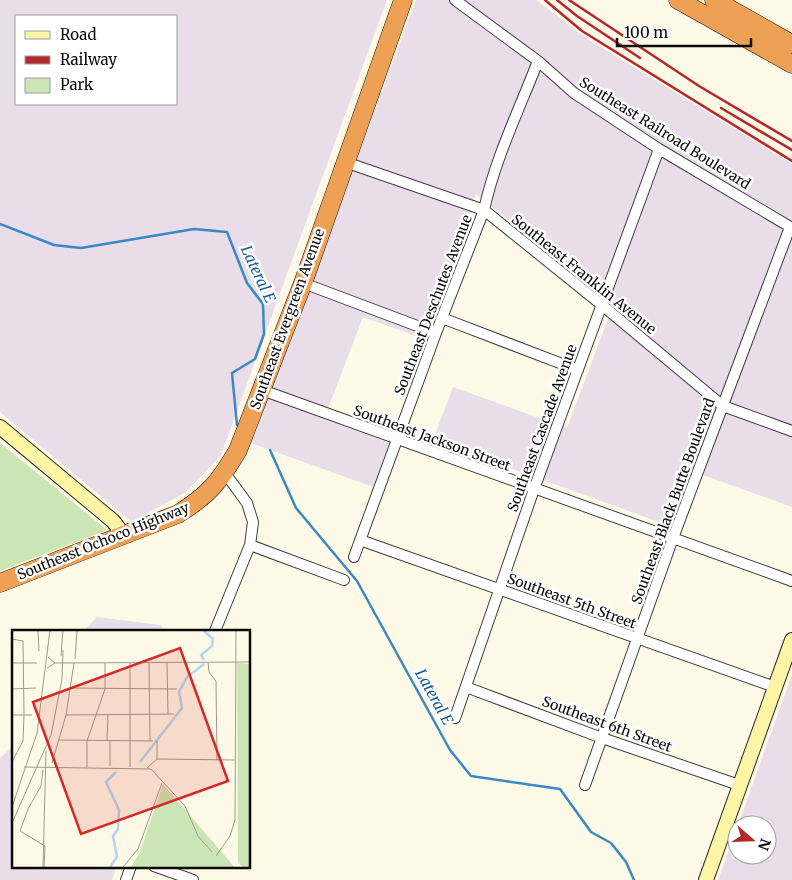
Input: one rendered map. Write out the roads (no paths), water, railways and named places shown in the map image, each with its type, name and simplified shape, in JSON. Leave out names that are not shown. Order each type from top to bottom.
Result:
[{"type":"highway","name":"Southeast Evergreen Avenue","points":[[225,473],[238,450],[262,390],[403,0]]},
{"type":"highway","points":[[678,0],[792,64]]},
{"type":"highway","points":[[714,0],[792,44]]},
{"type":"highway","name":"Southeast Ochoco Highway","points":[[0,584],[123,534],[178,514],[208,493],[225,473]]},
{"type":"street","name":"Southeast Railroad Boulevard","points":[[456,0],[538,61],[574,93],[659,149],[791,228]]},
{"type":"street","name":"Southeast Deschutes Avenue","points":[[354,558],[436,333],[484,210],[487,195],[503,148],[538,61]]},
{"type":"street","name":"Southeast Cascade Avenue","points":[[455,718],[534,489],[659,149]]},
{"type":"street","name":"Southeast Franklin Avenue","points":[[346,162],[484,210],[723,406],[792,431]]},
{"type":"street","name":"Southeast Black Butte Boulevard","points":[[585,785],[673,538],[791,228]]},
{"type":"street","points":[[302,283],[436,333]]},
{"type":"street","points":[[442,318],[578,370]]},
{"type":"street","name":"Southeast Jackson Street","points":[[262,390],[792,581]]},
{"type":"street","points":[[0,427],[113,521],[123,534]]},
{"type":"street","points":[[215,630],[250,545],[253,522],[247,503],[225,473]]},
{"type":"street","name":"Southeast 5th Street","points":[[360,540],[775,687]]},
{"type":"street","points":[[250,545],[344,580]]},
{"type":"street","points":[[706,880],[792,640]]},
{"type":"street","name":"Southeast 6th Street","points":[[466,687],[602,738],[740,785]]},
{"type":"street","points":[[126,880],[130,868]]},
{"type":"street","points":[[160,868],[193,880]]},
{"type":"waterway","name":"Lateral E","points":[[0,224],[54,245],[81,248],[194,229],[227,232],[247,283],[263,304],[264,334],[255,359],[232,373],[237,425]]},
{"type":"waterway","name":"Lateral E","points":[[270,450],[296,508],[357,581],[450,750],[471,776],[560,789],[591,832],[611,843],[626,862],[634,880]]},
{"type":"railway","points":[[545,0],[582,31],[792,161]]},
{"type":"railway","points":[[557,0],[577,16],[640,58]]},
{"type":"railway","points":[[569,0],[699,86],[792,141]]},
{"type":"railway","points":[[721,108],[792,150]]}]
